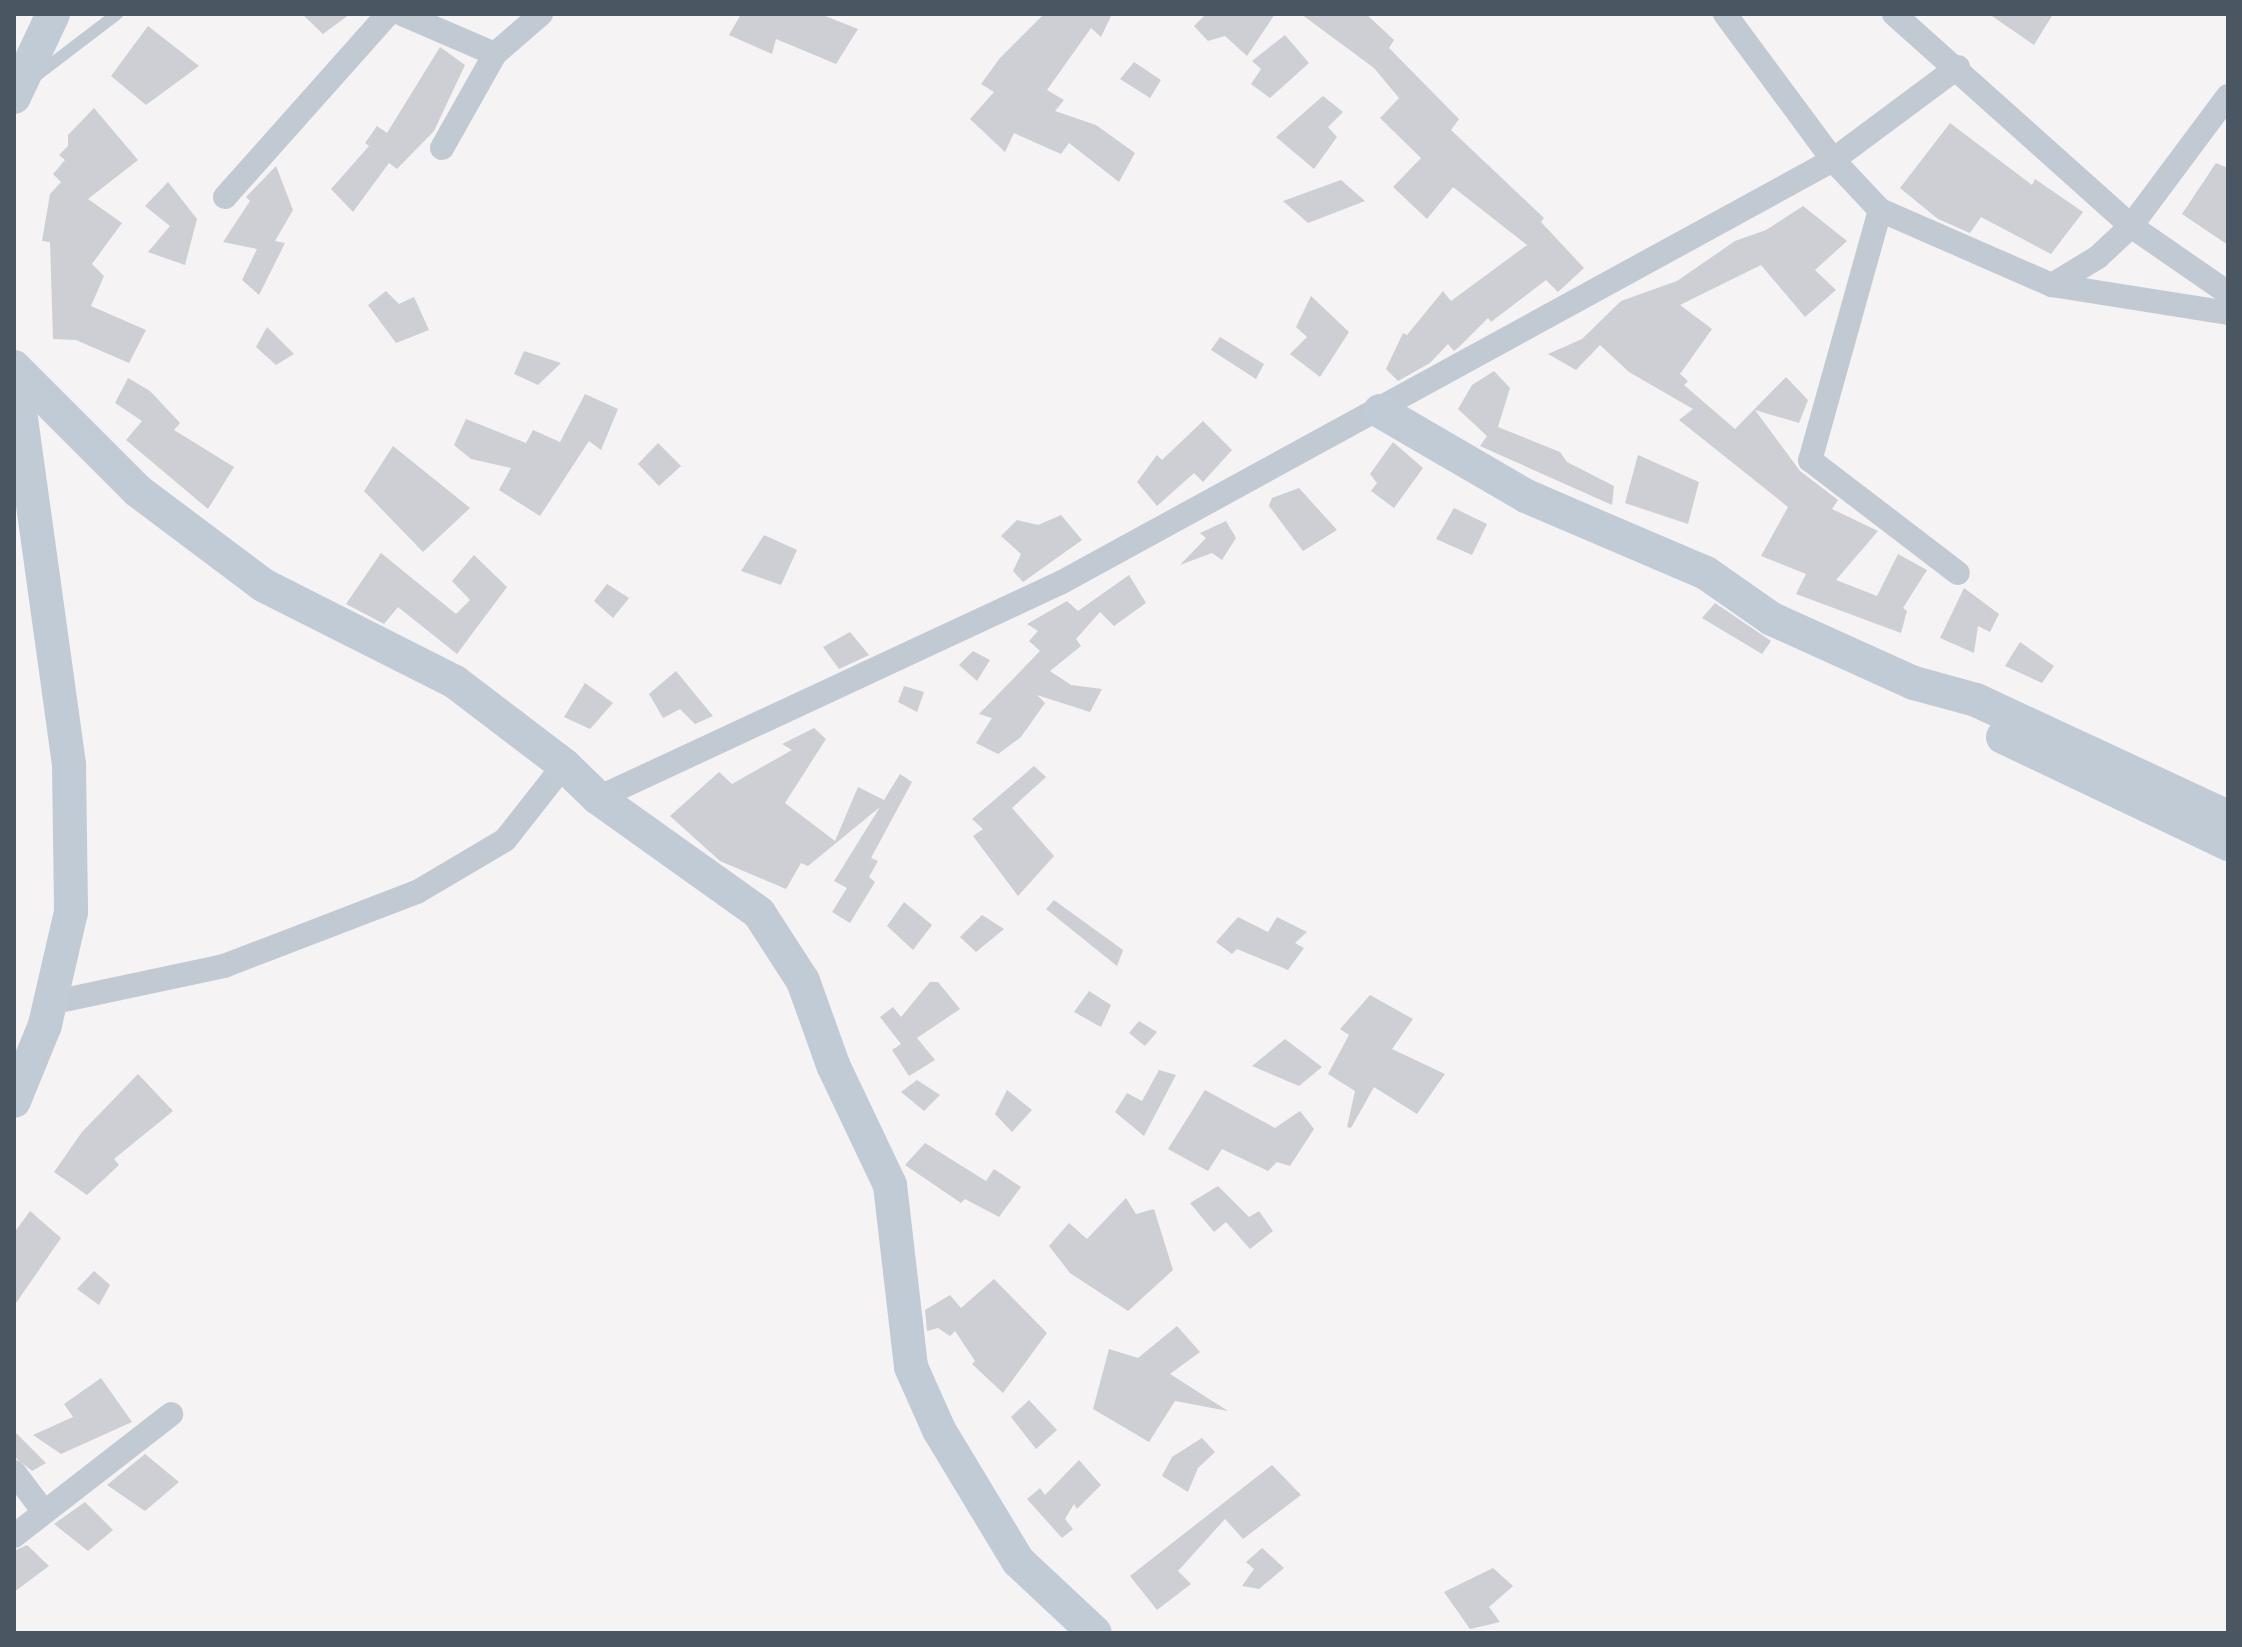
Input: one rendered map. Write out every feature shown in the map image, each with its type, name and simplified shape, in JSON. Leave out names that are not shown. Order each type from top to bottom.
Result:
[{"type":"street","points":[[14,94],[53,14]]},
{"type":"street","points":[[225,197],[388,14]]},
{"type":"street","points":[[402,14],[495,54]]},
{"type":"street","points":[[442,148],[495,54],[541,14]]},
{"type":"street","points":[[1894,14],[1958,67],[2131,226],[2228,293]]},
{"type":"street","points":[[1727,15],[1833,160],[1880,210],[2052,285],[2228,313]]},
{"type":"street","points":[[598,798],[1062,582],[1380,411],[1833,160],[1958,67]]},
{"type":"street","points":[[2052,285],[2098,257],[2131,226],[2228,96]]},
{"type":"street","points":[[1880,210],[1810,460],[1958,573]]},
{"type":"street","points":[[14,367],[138,491],[263,585],[455,682],[564,765],[598,798],[759,913],[803,981],[833,1065],[890,1185],[911,1367],[939,1430],[1018,1561],[1095,1633]]},
{"type":"street","points":[[14,367],[69,765],[71,912],[50,1003],[14,1101]]},
{"type":"street","points":[[1380,411],[1526,496],[1706,573],[1772,619],[1914,683],[1976,700],[2228,817]]},
{"type":"street","points":[[1914,683],[1965,717],[2093,783],[2228,844]]},
{"type":"street","points":[[50,1003],[224,966],[417,892],[505,840],[564,765]]},
{"type":"street","points":[[14,1536],[171,1414]]},
{"type":"street","points":[[14,1472],[44,1512]]},
{"type":"lane","points":[[14,94],[117,14]]},
{"type":"building","points":[[302,14],[350,14],[323,34]]},
{"type":"building","points":[[741,14],[820,14],[858,29],[836,64],[776,39],[772,54],[729,35]]},
{"type":"building","points":[[1044,14],[1112,14],[1101,37],[1091,28],[1047,90],[1064,100],[1055,111],[1096,125],[1135,153],[1119,182],[1069,143],[1061,154],[1014,133],[1005,152],[970,119],[994,92],[981,84],[1000,58]]},
{"type":"building","points":[[1206,14],[1275,14],[1247,56],[1225,36],[1208,41],[1194,26]]},
{"type":"building","points":[[1301,14],[1366,14],[1394,40],[1389,48],[1459,119],[1451,130],[1544,218],[1541,222],[1584,268],[1558,292],[1546,280],[1491,322],[1488,318],[1454,351],[1448,344],[1430,363],[1398,381],[1386,369],[1403,333],[1407,335],[1443,291],[1451,301],[1527,245],[1453,187],[1427,219],[1393,187],[1421,158],[1380,118],[1399,98],[1374,68]]},
{"type":"building","points":[[1989,14],[2053,14],[2034,45]]},
{"type":"building","points":[[148,26],[199,66],[146,105],[111,76]]},
{"type":"building","points":[[1285,35],[1309,63],[1270,98],[1251,84],[1261,69],[1252,61]]},
{"type":"building","points":[[440,47],[465,65],[434,131],[397,169],[389,163],[353,212],[331,189],[369,146],[365,143],[377,126],[387,133]]},
{"type":"building","points":[[1134,62],[1161,80],[1150,98],[1120,79]]},
{"type":"building","points":[[1323,96],[1343,112],[1328,127],[1337,137],[1314,169],[1276,137]]},
{"type":"building","points":[[94,108],[138,160],[88,199],[122,223],[92,264],[104,276],[91,306],[146,330],[129,363],[76,340],[53,339],[50,242],[42,241],[50,194],[61,182],[53,174],[65,160],[59,155],[68,146],[68,135]]},
{"type":"building","points":[[1950,123],[2032,185],[2035,179],[2083,212],[2051,254],[1981,217],[1970,233],[1938,219],[1900,188]]},
{"type":"building","points":[[2216,163],[2228,168],[2228,245],[2182,214]]},
{"type":"building","points":[[276,166],[293,210],[275,241],[285,243],[259,295],[242,280],[257,249],[223,242],[250,201],[246,197]]},
{"type":"building","points":[[1341,180],[1365,201],[1308,223],[1283,201]]},
{"type":"building","points":[[168,182],[197,219],[185,265],[148,252],[170,226],[145,206]]},
{"type":"building","points":[[1803,206],[1847,241],[1815,270],[1836,290],[1805,317],[1761,265],[1680,305],[1712,329],[1680,374],[1688,381],[1684,385],[1735,429],[1786,377],[1808,400],[1799,423],[1755,410],[1800,471],[1838,500],[1832,509],[1878,531],[1836,580],[1877,596],[1898,554],[1927,570],[1903,608],[1907,611],[1901,633],[1796,594],[1806,574],[1761,556],[1788,507],[1679,420],[1693,409],[1629,372],[1600,345],[1576,370],[1548,354],[1582,339],[1621,301],[1677,281],[1735,241],[1766,230]]},
{"type":"building","points":[[386,291],[399,304],[414,297],[429,330],[396,343],[368,305]]},
{"type":"building","points":[[1311,296],[1349,332],[1320,377],[1290,354],[1307,337],[1296,327]]},
{"type":"building","points":[[267,327],[294,354],[276,365],[256,347]]},
{"type":"building","points":[[1220,337],[1264,364],[1256,379],[1211,350]]},
{"type":"building","points":[[524,351],[561,363],[538,385],[514,374]]},
{"type":"building","points":[[1494,371],[1510,388],[1498,427],[1560,452],[1567,462],[1614,486],[1612,505],[1480,446],[1487,436],[1458,409],[1472,385]]},
{"type":"building","points":[[128,378],[150,391],[180,423],[174,430],[234,467],[208,509],[126,440],[142,421],[115,403]]},
{"type":"building","points":[[585,394],[618,409],[601,450],[589,441],[540,516],[499,490],[511,468],[471,459],[454,445],[466,419],[526,443],[533,430],[560,442]]},
{"type":"building","points":[[1203,421],[1232,450],[1203,482],[1194,473],[1157,506],[1137,482],[1157,455],[1162,460]]},
{"type":"building","points":[[1393,442],[1423,468],[1394,508],[1371,491],[1377,483],[1370,474]]},
{"type":"building","points":[[658,443],[681,466],[659,486],[638,464]]},
{"type":"building","points":[[393,446],[470,508],[423,552],[364,491]]},
{"type":"building","points":[[1638,455],[1699,482],[1688,524],[1625,503]]},
{"type":"building","points":[[1299,488],[1337,530],[1303,551],[1269,506],[1272,498]]},
{"type":"building","points":[[1454,508],[1487,524],[1472,555],[1436,539]]},
{"type":"building","points":[[1061,515],[1082,540],[1023,582],[1013,571],[1021,554],[1001,536],[1017,520],[1038,525]]},
{"type":"building","points":[[1226,521],[1236,538],[1222,560],[1212,553],[1180,565],[1206,538],[1200,533]]},
{"type":"building","points":[[764,535],[797,550],[781,585],[741,571]]},
{"type":"building","points":[[381,553],[456,614],[470,600],[452,581],[474,555],[507,587],[457,654],[398,607],[384,624],[346,604]]},
{"type":"building","points":[[1129,575],[1146,603],[1114,626],[1100,612],[1076,639],[1081,646],[1050,671],[1071,685],[1102,689],[1090,712],[1037,695],[1045,703],[1021,737],[998,754],[976,743],[992,718],[979,714],[1040,651],[1029,641],[1038,631],[1027,624],[1067,601],[1078,611]]},
{"type":"building","points":[[607,584],[629,598],[613,618],[594,601]]},
{"type":"building","points":[[1964,588],[1999,614],[1990,632],[1978,626],[1974,653],[1940,638]]},
{"type":"building","points":[[1715,603],[1771,641],[1762,654],[1702,618]]},
{"type":"building","points":[[850,632],[869,655],[839,669],[823,647]]},
{"type":"building","points":[[2020,642],[2054,666],[2042,683],[2005,666]]},
{"type":"building","points":[[973,651],[990,660],[977,681],[959,665]]},
{"type":"building","points":[[676,671],[713,716],[695,724],[680,709],[663,718],[649,694]]},
{"type":"building","points":[[585,683],[613,703],[590,729],[564,717]]},
{"type":"building","points":[[904,686],[924,692],[917,712],[898,702]]},
{"type":"building","points":[[814,728],[826,739],[785,803],[835,841],[858,787],[884,800],[900,774],[912,782],[871,858],[878,861],[869,877],[875,882],[850,923],[832,912],[847,888],[834,881],[880,807],[808,866],[801,863],[786,889],[720,861],[670,816],[719,772],[732,784],[792,750],[782,744]]},
{"type":"building","points":[[1034,766],[1046,777],[1012,808],[1054,856],[1018,896],[973,836],[983,829],[972,819]]},
{"type":"building","points":[[1054,900],[1123,950],[1117,966],[1046,909]]},
{"type":"building","points":[[904,902],[932,925],[913,950],[887,926]]},
{"type":"building","points":[[982,915],[1004,929],[976,952],[960,937]]},
{"type":"building","points":[[1238,917],[1268,932],[1277,917],[1307,932],[1295,943],[1304,948],[1288,970],[1237,949],[1232,954],[1216,942]]},
{"type":"building","points":[[930,982],[938,982],[960,1009],[917,1038],[935,1060],[909,1076],[892,1050],[901,1044],[880,1017],[893,1007],[901,1017]]},
{"type":"building","points":[[1089,991],[1111,1005],[1101,1027],[1074,1012]]},
{"type":"building","points":[[1370,995],[1413,1019],[1392,1049],[1445,1074],[1417,1114],[1374,1087],[1351,1128],[1347,1127],[1355,1091],[1328,1074],[1349,1035],[1340,1029]]},
{"type":"building","points":[[1139,1021],[1157,1032],[1145,1046],[1129,1033]]},
{"type":"building","points":[[1285,1039],[1322,1067],[1299,1086],[1252,1066]]},
{"type":"building","points":[[1159,1070],[1176,1075],[1144,1136],[1115,1112],[1127,1093],[1142,1101]]},
{"type":"building","points":[[138,1074],[173,1111],[114,1159],[119,1165],[87,1195],[54,1172],[82,1132]]},
{"type":"building","points":[[917,1080],[940,1095],[924,1111],[901,1092]]},
{"type":"building","points":[[1007,1090],[1032,1110],[1012,1132],[995,1114]]},
{"type":"building","points":[[1205,1090],[1275,1128],[1300,1111],[1314,1129],[1290,1166],[1277,1162],[1268,1171],[1222,1149],[1208,1171],[1168,1149]]},
{"type":"building","points":[[925,1143],[986,1181],[994,1169],[1021,1187],[999,1217],[965,1199],[961,1203],[905,1165]]},
{"type":"building","points":[[1218,1186],[1249,1217],[1259,1211],[1273,1231],[1250,1249],[1226,1222],[1214,1232],[1190,1203]]},
{"type":"building","points":[[1126,1198],[1136,1214],[1154,1209],[1173,1270],[1128,1311],[1070,1273],[1049,1246],[1069,1223],[1087,1239]]},
{"type":"building","points":[[30,1211],[61,1238],[14,1306],[14,1233]]},
{"type":"building","points":[[94,1271],[110,1285],[99,1305],[77,1289]]},
{"type":"building","points":[[994,1279],[1047,1333],[1003,1393],[972,1364],[975,1361],[955,1331],[950,1336],[938,1328],[927,1331],[925,1310],[950,1295],[961,1308]]},
{"type":"building","points":[[1177,1326],[1200,1352],[1170,1374],[1228,1411],[1175,1401],[1149,1442],[1093,1409],[1109,1349],[1138,1358]]},
{"type":"building","points":[[101,1378],[132,1422],[61,1454],[33,1435],[73,1417],[64,1404]]},
{"type":"building","points":[[1029,1400],[1057,1430],[1036,1449],[1011,1417]]},
{"type":"building","points":[[14,1431],[46,1463],[32,1471],[16,1458]]},
{"type":"building","points":[[1202,1438],[1215,1452],[1198,1468],[1188,1492],[1162,1476],[1172,1457]]},
{"type":"building","points":[[145,1454],[179,1482],[145,1511],[107,1485]]},
{"type":"building","points":[[1079,1460],[1101,1485],[1077,1509],[1074,1504],[1065,1519],[1073,1529],[1062,1538],[1027,1499],[1040,1488],[1045,1495]]},
{"type":"building","points":[[1272,1465],[1301,1495],[1243,1539],[1225,1519],[1178,1571],[1191,1584],[1157,1610],[1130,1576]]},
{"type":"building","points":[[85,1502],[113,1530],[88,1551],[54,1524]]},
{"type":"building","points":[[27,1545],[49,1566],[14,1592],[14,1551]]},
{"type":"building","points":[[1262,1548],[1284,1568],[1259,1589],[1242,1586],[1254,1569],[1246,1562]]},
{"type":"building","points":[[1493,1568],[1513,1586],[1489,1607],[1500,1622],[1470,1629],[1444,1592]]}]
